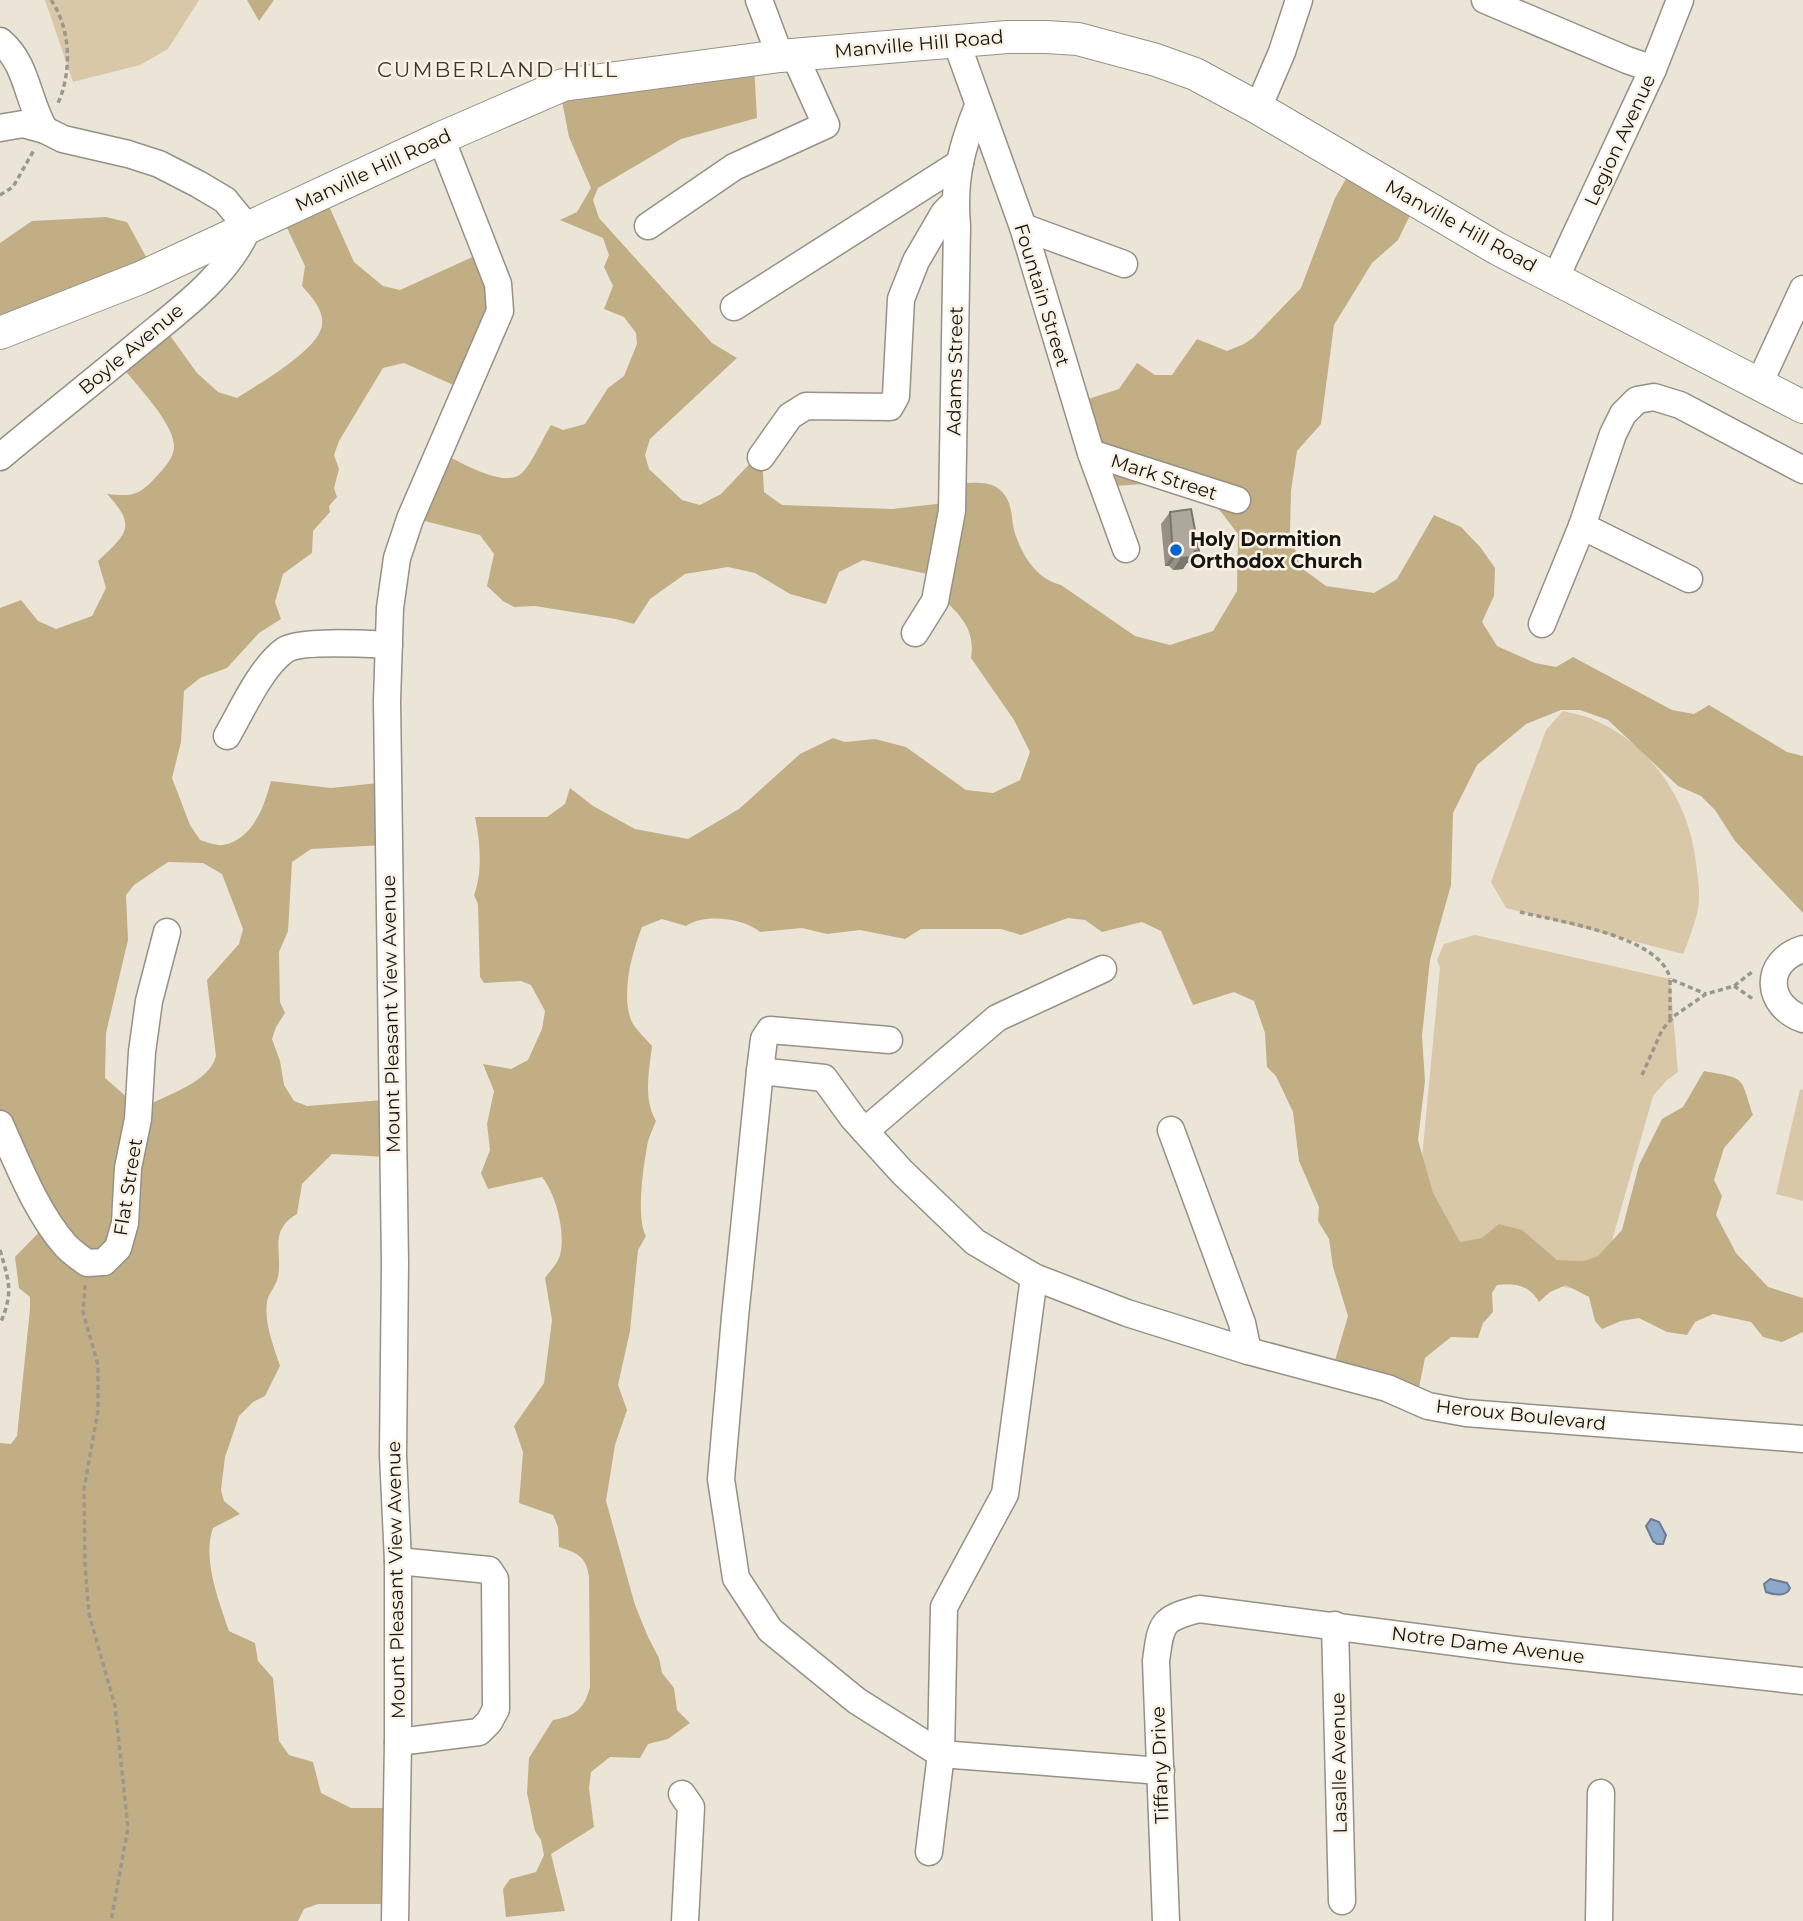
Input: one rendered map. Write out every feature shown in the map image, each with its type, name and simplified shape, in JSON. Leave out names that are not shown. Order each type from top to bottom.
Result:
[{"type":"main road","name":"Manville Hill Road","points":[[0,333],[140,278],[440,138],[563,85],[787,55],[1007,37],[1078,40],[1156,60],[1195,74],[1258,108],[1443,218],[1803,407]]},
{"type":"street","points":[[648,226],[734,167],[826,125],[760,0]]},
{"type":"street","points":[[1258,108],[1282,52],[1299,0]]},
{"type":"street","points":[[1485,0],[1653,69]]},
{"type":"street","name":"Legion Avenue","points":[[1555,279],[1653,69],[1680,0]]},
{"type":"street","points":[[0,41],[16,59],[24,74],[36,115],[45,130]]},
{"type":"street","name":"Fountain Street","points":[[956,41],[1023,227],[1091,453],[1126,549]]},
{"type":"street","name":"Adams Street","points":[[915,633],[935,600],[952,511],[957,226],[955,202],[962,146],[978,106]]},
{"type":"street","points":[[0,128],[23,124],[45,130],[63,139],[128,154],[178,173],[225,200],[248,228]]},
{"type":"street","name":"Mount Pleasant View Avenue","points":[[395,1921],[398,1561],[393,1455],[395,1263],[387,701],[390,608],[397,558],[410,519],[500,312],[498,284],[440,138]]},
{"type":"street","points":[[734,307],[960,163]]},
{"type":"street","points":[[761,457],[790,416],[806,406],[890,407],[896,396],[901,299],[916,261],[944,214],[955,202]]},
{"type":"street","points":[[1023,227],[1124,264]]},
{"type":"street","name":"Boyle Avenue","points":[[0,457],[156,330],[213,279],[239,250],[248,228]]},
{"type":"street","points":[[1759,384],[1803,289]]},
{"type":"street","points":[[1542,624],[1582,526],[1613,434],[1623,414],[1637,400],[1654,397],[1680,405],[1803,470]]},
{"type":"street","name":"Mark Street","points":[[1091,453],[1237,500]]},
{"type":"street","points":[[1582,526],[1689,579]]},
{"type":"street","points":[[226,736],[268,667],[287,648],[330,643],[389,645]]},
{"type":"street","name":"Flat Street","points":[[87,1263],[104,1262],[118,1248],[125,1223],[128,1168],[135,1140],[149,1002],[167,932]]},
{"type":"street","points":[[1803,949],[1782,959],[1773,978],[1781,1002],[1795,1016],[1803,1019]]},
{"type":"street","points":[[865,1131],[997,1018],[1103,969]]},
{"type":"street","points":[[889,1040],[770,1030],[764,1039],[721,1479],[736,1578],[770,1630],[856,1701],[941,1754],[1161,1771]]},
{"type":"street","name":"Heroux Boulevard","points":[[760,1071],[824,1078],[865,1131],[902,1172],[975,1242],[1034,1277],[1127,1313],[1248,1351],[1387,1388],[1428,1406],[1465,1413],[1803,1439]]},
{"type":"street","points":[[0,1124],[57,1234],[68,1248],[87,1263]]},
{"type":"street","points":[[1171,1130],[1242,1323],[1248,1351]]},
{"type":"street","points":[[929,1852],[941,1754],[944,1607],[1005,1494],[1034,1277]]},
{"type":"street","points":[[398,1561],[489,1570],[495,1579],[496,1709],[479,1732],[398,1742]]},
{"type":"street","name":"Notre Dame Avenue","points":[[1174,1616],[1199,1609],[1516,1650],[1803,1681]]},
{"type":"street","name":"Tiffany Drive","points":[[1166,1921],[1156,1661],[1160,1629],[1174,1616]]},
{"type":"street","name":"Lasalle Avenue","points":[[1335,1625],[1342,1901]]},
{"type":"street","points":[[1599,1921],[1601,1793]]},
{"type":"street","points":[[682,1794],[691,1807],[685,1921]]},
{"type":"path","points":[[1520,912],[1616,935],[1639,945],[1669,970],[1670,1021]]},
{"type":"path","points":[[1642,1074],[1662,1030],[1670,1021],[1706,994],[1734,986],[1754,971]]},
{"type":"path","points":[[1670,979],[1706,994]]},
{"type":"path","points":[[1734,986],[1754,1000]]},
{"type":"path","points":[[0,1250],[10,1283],[0,1324]]},
{"type":"path","points":[[87,1263],[83,1312],[98,1365],[99,1411],[84,1489],[85,1565],[89,1614],[115,1706],[128,1828],[111,1921]]},
{"type":"shaded area","points":[[45,0],[199,0],[168,49],[140,65],[73,82]]},
{"type":"shaded area","points":[[247,0],[274,0],[259,21]]},
{"type":"shaded area","points":[[754,64],[757,118],[681,139],[598,188],[593,200],[599,218],[712,343],[737,358],[650,439],[645,455],[649,469],[682,500],[700,505],[721,494],[759,454],[762,454],[764,492],[782,505],[892,509],[945,503],[948,484],[991,485],[1006,496],[1017,539],[1025,556],[1037,571],[1135,636],[1170,645],[1213,631],[1237,591],[1238,534],[1218,508],[1157,483],[1115,486],[1076,403],[1119,389],[1137,363],[1155,375],[1172,375],[1197,339],[1227,351],[1253,338],[1301,288],[1335,198],[1350,172],[1413,209],[1398,240],[1372,263],[1334,325],[1321,424],[1297,451],[1291,491],[1290,532],[1300,567],[1326,586],[1374,593],[1397,579],[1434,515],[1461,527],[1495,568],[1494,596],[1482,622],[1497,646],[1535,663],[1556,667],[1573,657],[1672,710],[1694,714],[1709,705],[1787,752],[1803,756],[1803,913],[1735,841],[1715,810],[1701,796],[1678,786],[1608,720],[1580,710],[1561,710],[1526,724],[1477,765],[1453,813],[1451,885],[1430,960],[1422,1036],[1425,1081],[1418,1140],[1433,1193],[1460,1242],[1482,1238],[1499,1224],[1522,1230],[1557,1260],[1584,1261],[1598,1256],[1622,1230],[1639,1165],[1662,1119],[1683,1107],[1704,1071],[1735,1078],[1746,1092],[1753,1115],[1724,1148],[1714,1180],[1722,1196],[1716,1215],[1736,1253],[1768,1287],[1803,1298],[1803,1332],[1782,1342],[1763,1337],[1751,1322],[1713,1314],[1695,1322],[1687,1335],[1667,1332],[1639,1318],[1621,1321],[1602,1329],[1595,1321],[1589,1297],[1566,1285],[1550,1292],[1539,1302],[1531,1292],[1521,1286],[1497,1285],[1492,1293],[1493,1312],[1483,1323],[1478,1338],[1451,1337],[1425,1358],[1416,1402],[1331,1374],[1348,1316],[1333,1267],[1329,1239],[1318,1221],[1319,1207],[1299,1161],[1293,1112],[1276,1076],[1267,1067],[1265,1033],[1254,1001],[1234,992],[1193,1005],[1161,931],[1142,922],[1102,932],[1085,920],[1068,918],[1021,935],[1001,929],[921,929],[905,939],[860,930],[827,934],[802,928],[760,932],[744,923],[713,918],[686,926],[662,919],[642,927],[631,960],[627,998],[631,1020],[652,1046],[648,1094],[656,1121],[648,1144],[642,1180],[641,1218],[646,1236],[638,1250],[630,1331],[618,1385],[627,1410],[615,1445],[606,1501],[635,1605],[659,1658],[662,1673],[674,1688],[677,1710],[690,1723],[668,1739],[648,1744],[640,1758],[610,1757],[591,1772],[589,1788],[594,1827],[551,1854],[565,1911],[506,1917],[503,1889],[510,1879],[536,1872],[544,1855],[541,1840],[535,1831],[527,1793],[529,1758],[553,1720],[578,1710],[590,1687],[589,1577],[580,1556],[559,1547],[558,1527],[553,1515],[519,1503],[523,1452],[514,1426],[544,1383],[552,1320],[545,1278],[559,1258],[562,1236],[552,1193],[542,1177],[488,1189],[481,1173],[490,1150],[487,1124],[494,1091],[483,1064],[511,1069],[528,1060],[542,1029],[545,1011],[531,985],[521,981],[484,983],[480,977],[478,904],[474,895],[480,856],[475,817],[547,817],[565,804],[570,788],[593,806],[635,829],[688,839],[739,809],[800,754],[833,738],[845,742],[875,739],[906,747],[966,790],[993,793],[1020,780],[1030,752],[1014,720],[971,658],[972,646],[966,625],[928,586],[927,574],[863,560],[839,572],[826,604],[790,594],[755,573],[728,567],[685,574],[650,599],[634,624],[535,606],[514,607],[487,586],[494,554],[480,535],[409,517],[439,452],[493,476],[514,477],[522,473],[551,425],[563,430],[585,424],[608,388],[624,376],[637,344],[636,333],[624,317],[604,309],[613,286],[604,267],[609,255],[603,238],[560,220],[577,212],[591,188],[569,137],[561,96]]},
{"type":"shaded area","points":[[324,195],[354,262],[383,286],[400,290],[479,254],[497,316],[467,391],[404,363],[383,368],[339,441],[334,455],[339,469],[334,488],[337,497],[329,506],[330,512],[313,531],[312,553],[283,574],[275,602],[281,619],[259,633],[227,668],[200,678],[184,691],[181,742],[172,778],[190,825],[200,840],[220,845],[233,842],[250,829],[261,811],[271,781],[331,788],[378,783],[385,845],[311,849],[292,862],[288,931],[279,952],[280,1002],[285,1013],[272,1039],[280,1061],[284,1085],[294,1101],[307,1106],[383,1100],[387,1157],[332,1154],[302,1184],[297,1214],[283,1228],[278,1242],[278,1277],[266,1310],[272,1343],[280,1366],[265,1396],[253,1402],[239,1416],[225,1457],[221,1490],[224,1501],[240,1514],[213,1528],[209,1553],[213,1580],[229,1631],[255,1643],[258,1661],[273,1678],[279,1741],[289,1755],[313,1762],[321,1793],[351,1808],[389,1808],[392,1904],[318,1904],[304,1909],[298,1921],[0,1921],[0,1443],[11,1444],[17,1436],[30,1309],[30,1297],[19,1288],[15,1257],[48,1223],[0,1133],[0,608],[21,600],[38,621],[56,629],[92,616],[106,588],[98,561],[116,544],[125,530],[123,515],[107,494],[128,495],[143,489],[165,467],[174,450],[167,424],[119,363],[161,323],[197,373],[218,392],[237,398],[287,366],[319,334],[321,314],[302,286],[305,266],[280,213]],"holes":[[[168,862],[203,863],[222,874],[243,929],[239,944],[207,980],[216,1056],[206,1073],[197,1080],[147,1106],[137,1106],[105,1078],[106,1033],[128,940],[126,895],[134,885]]]},
{"type":"shaded area","points":[[106,217],[127,222],[150,264],[0,330],[0,243],[32,221]]},
{"type":"shaded area","points":[[1563,711],[1590,718],[1632,743],[1662,774],[1674,793],[1690,833],[1699,889],[1697,915],[1683,954],[1506,908],[1491,882],[1546,730]]},
{"type":"shaded area","points":[[1475,935],[1670,979],[1678,1072],[1653,1096],[1602,1276],[1589,1291],[1412,1263],[1440,968],[1437,960],[1444,944]]},
{"type":"shaded area","points":[[1800,1089],[1803,1090],[1803,1201],[1776,1194]]},
{"type":"water","points":[[1651,1519],[1659,1522],[1666,1535],[1663,1544],[1653,1541],[1646,1526]]},
{"type":"water","points":[[1770,1579],[1787,1583],[1790,1588],[1783,1594],[1766,1592],[1764,1584]]},
{"type":"building","points":[[1191,509],[1199,551],[1195,551],[1192,557],[1181,558],[1178,554],[1173,555],[1170,512]]},
{"type":"place","name":"Holy Dormition Orthodox Church","points":[[1176,550]]},
{"type":"district","name":"CUMBERLAND HILL","points":[[498,69]]}]
